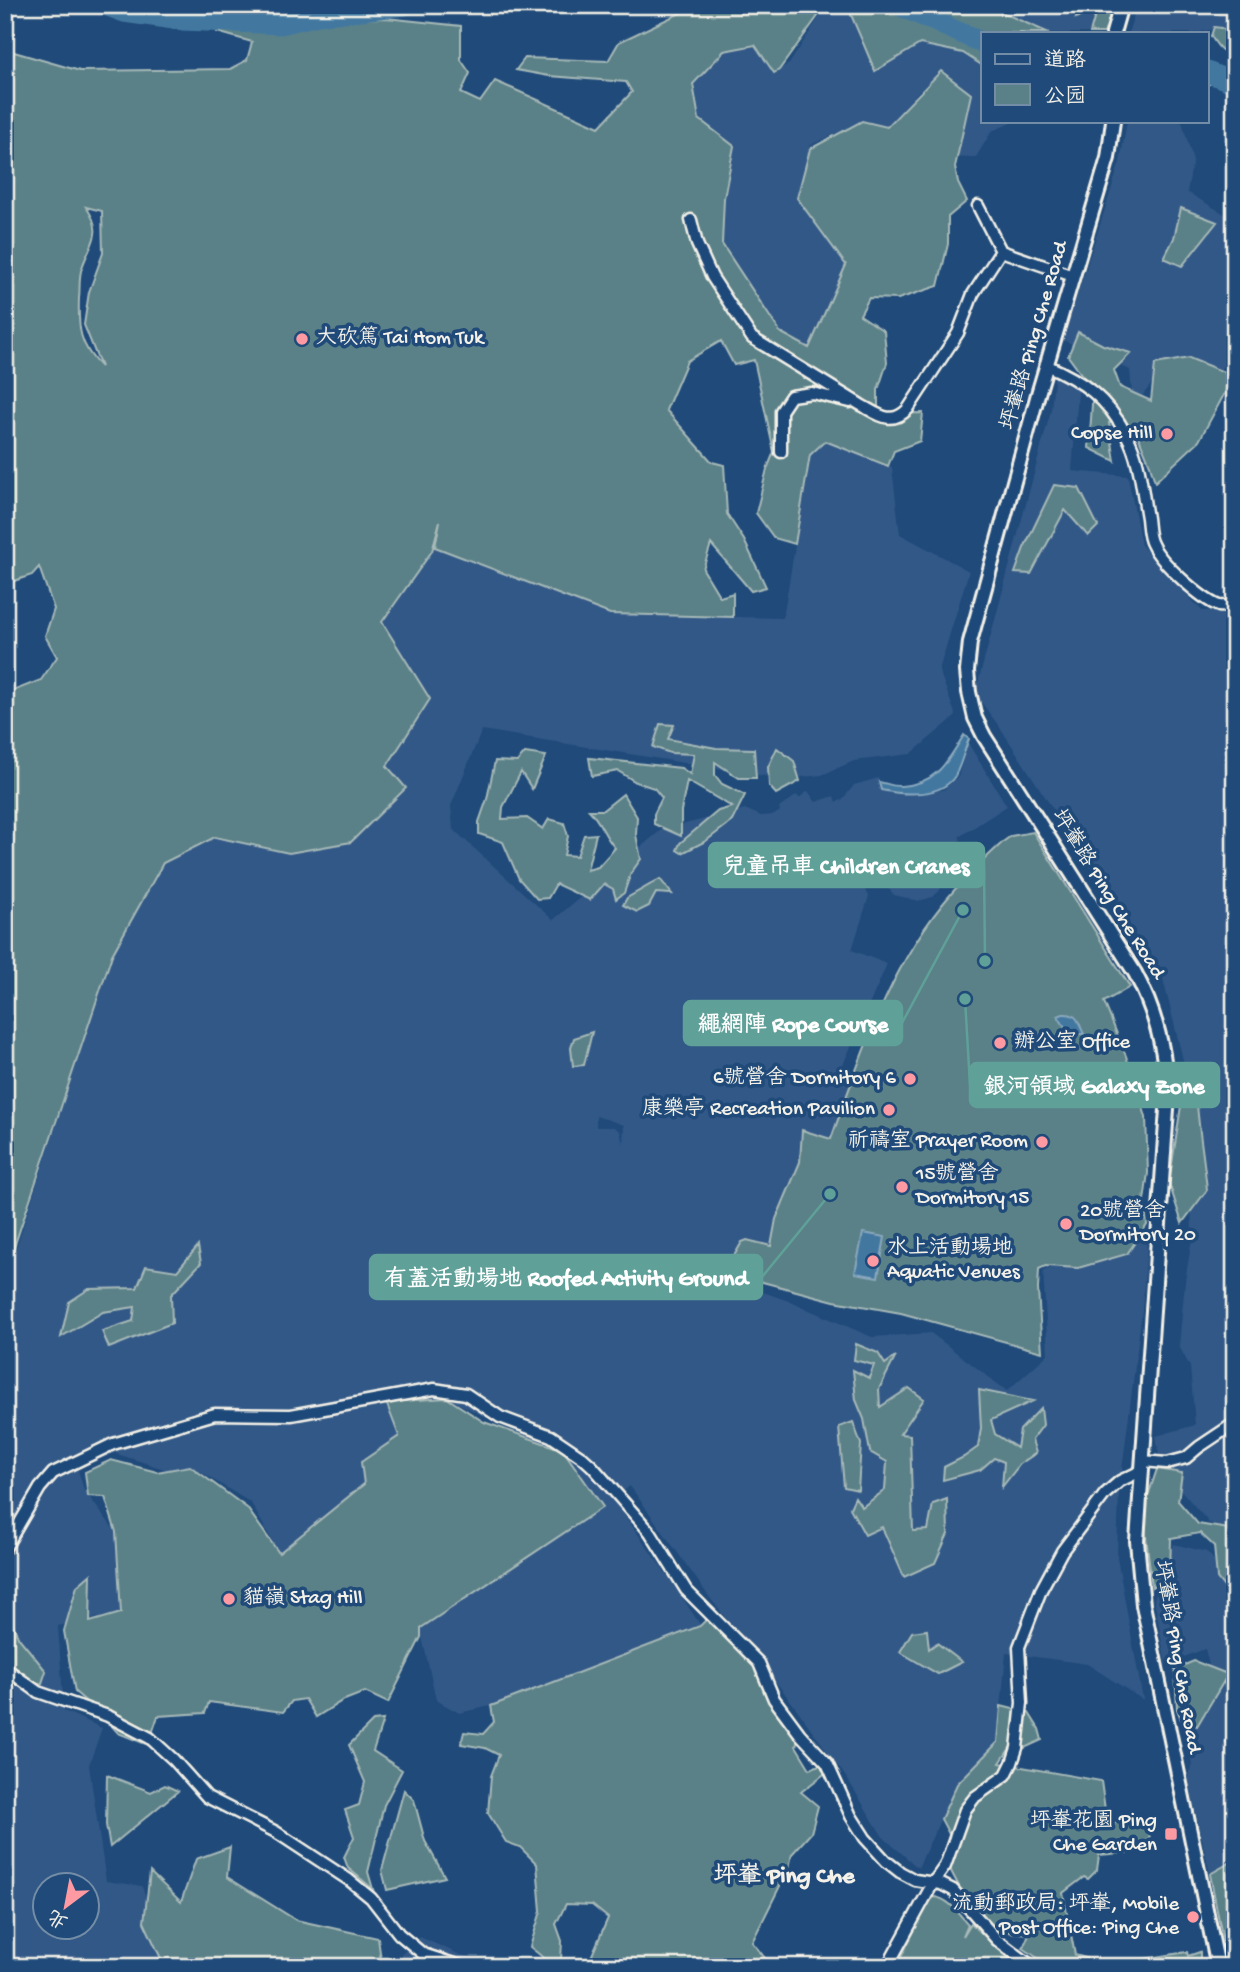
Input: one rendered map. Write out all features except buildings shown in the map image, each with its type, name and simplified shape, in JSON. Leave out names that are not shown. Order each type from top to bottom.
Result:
[{"type":"street","points":[[1113,32],[1121,5]]},
{"type":"street","name":"坪輋路 Ping Che Road","points":[[1113,122],[1108,158],[1046,365],[973,629],[967,661],[968,681],[973,710],[984,736],[1135,973],[1149,1000],[1162,1044],[1167,1077],[1167,1109],[1137,1541],[1143,1605],[1218,1967]]},
{"type":"street","points":[[978,206],[1001,251],[1073,276]]},
{"type":"street","points":[[691,220],[696,244],[712,277],[752,338],[887,418],[900,417],[908,409],[958,333],[973,294],[1001,251]]},
{"type":"street","points":[[1046,365],[1076,378],[1106,402],[1128,436],[1137,466],[1152,544],[1179,576],[1199,594],[1225,607],[1235,604]]},
{"type":"street","points":[[781,452],[780,411],[791,396],[812,393],[861,405]]},
{"type":"street","points":[[5,1548],[40,1489],[53,1473],[113,1444],[215,1414],[291,1415],[435,1389],[466,1394],[500,1417],[551,1436],[592,1466],[650,1532],[686,1590],[760,1663],[774,1699],[800,1734],[827,1763],[851,1816],[865,1838],[893,1867],[915,1880],[953,1890],[997,1940],[1032,1967]]},
{"type":"street","points":[[887,1967],[933,1883],[947,1863],[965,1810],[975,1797],[1006,1775],[1012,1763],[1017,1748],[1021,1703],[1019,1647],[1041,1590],[1062,1551],[1105,1494],[1120,1481],[1141,1466],[1186,1458],[1235,1423]]},
{"type":"street","points":[[5,1668],[38,1692],[108,1716],[150,1738],[207,1797],[276,1832],[349,1880],[371,1898],[399,1934],[423,1954],[463,1967]]},
{"type":"shaded area","points":[[827,5],[849,9],[875,71],[920,44],[963,53],[981,65],[981,122],[1014,122],[992,131],[976,157],[954,158],[941,71],[887,127],[862,121],[811,145],[797,198],[846,265],[809,349],[780,332],[722,244],[724,176],[734,146],[699,119],[693,84],[724,51],[755,45],[774,72],[789,64]]},
{"type":"shaded area","points":[[985,5],[1052,5],[1076,18],[1097,11],[1090,32],[1047,32]]},
{"type":"shaded area","points":[[1137,5],[1235,5],[1235,36],[1221,28],[1200,32],[1128,32]]},
{"type":"shaded area","points":[[1127,122],[1182,122],[1193,160],[1187,192],[1235,220],[1235,360],[1222,367],[1213,386],[1162,370],[1133,408],[1130,370],[1063,340],[1120,162]]},
{"type":"shaded area","points":[[1055,369],[1079,380],[1072,471],[1128,476],[1141,545],[1202,611],[1235,610],[1235,1535],[1209,1523],[1161,1467],[1156,1436],[1195,1425],[1190,1367],[1179,1346],[1192,1238],[1188,1080],[1163,979],[1001,729],[975,694],[1051,410]]},
{"type":"shaded area","points":[[826,440],[892,467],[900,534],[969,571],[939,670],[956,716],[911,754],[854,761],[822,775],[783,779],[482,730],[451,806],[453,829],[553,920],[661,830],[745,809],[761,816],[774,815],[797,795],[799,798],[808,791],[816,802],[834,796],[836,802],[842,800],[854,785],[878,778],[881,790],[899,794],[943,790],[958,777],[968,743],[1007,806],[959,837],[961,839],[949,854],[940,890],[933,897],[919,901],[894,895],[876,874],[872,878],[870,876],[862,885],[869,896],[852,950],[887,964],[843,1065],[852,1079],[831,1140],[802,1130],[800,1161],[776,1219],[771,1246],[747,1240],[742,1242],[727,1268],[755,1280],[752,1288],[872,1337],[931,1333],[1007,1391],[1048,1354],[1043,1271],[1052,1268],[1078,1268],[1126,1254],[1143,1232],[1147,1248],[1142,1311],[1119,1495],[1117,1557],[1143,1700],[1087,1664],[1006,1653],[998,1742],[957,1784],[918,1868],[883,1837],[848,1780],[710,1598],[630,1486],[613,1499],[701,1626],[491,1706],[459,1713],[436,1700],[420,1628],[602,1507],[563,1450],[526,1437],[447,1398],[387,1402],[399,1436],[362,1462],[364,1484],[279,1553],[251,1503],[191,1466],[167,1470],[114,1453],[78,1470],[84,1490],[116,1532],[121,1613],[58,1626],[64,1711],[102,1728],[89,1765],[106,1881],[142,1886],[172,1967],[5,1967],[5,1282],[112,955],[163,863],[215,837],[289,853],[351,842],[406,788],[387,767],[430,699],[377,614],[435,547],[610,614],[783,618],[810,455]],"holes":[[[596,1116],[624,1125],[623,1144],[620,1131],[614,1127],[596,1127]]]},
{"type":"shaded area","points":[[964,735],[969,739],[957,772],[949,783],[921,793],[881,790],[879,782],[901,786],[924,781],[932,776],[940,770]]},
{"type":"shaded area","points":[[1063,1014],[1075,1017],[1084,1034],[1069,1034],[1058,1016]]},
{"type":"shaded area","points":[[863,1233],[885,1237],[878,1277],[855,1273]]},
{"type":"shaded area","points":[[1174,1544],[1207,1552],[1235,1584],[1235,1860],[1210,1874],[1188,1778],[1192,1764],[1184,1732],[1213,1681],[1205,1649],[1166,1664],[1154,1599]]},
{"type":"shaded area","points":[[420,1937],[488,1967],[387,1967]]},
{"type":"green space","points":[[697,5],[826,5],[779,70],[774,73],[755,45],[724,51],[693,84],[699,119],[734,146],[724,198],[722,244],[780,332],[809,348],[846,265],[797,198],[810,149],[862,121],[887,127],[941,71],[971,94],[955,167],[958,183],[967,201],[948,217],[948,244],[938,286],[898,299],[869,298],[860,315],[884,331],[887,363],[878,390],[878,414],[923,413],[920,441],[894,451],[888,466],[825,441],[810,455],[795,544],[774,538],[756,513],[774,452],[754,360],[734,365],[721,341],[687,361],[666,410],[712,462],[724,465],[727,514],[744,540],[766,587],[751,591],[711,544],[703,569],[720,597],[733,593],[733,617],[610,614],[435,547],[440,521],[432,551],[382,622],[430,699],[387,766],[406,788],[351,842],[289,853],[215,837],[163,863],[112,955],[5,1274],[5,697],[10,692],[41,680],[57,657],[45,636],[54,609],[39,567],[32,575],[5,584],[5,55],[12,56],[14,52],[80,71],[230,69],[247,60],[252,42],[217,32],[218,15],[310,20],[386,18],[461,26],[461,60],[470,73],[461,93],[480,102],[495,81],[599,127],[632,92],[626,82],[549,76],[516,70],[525,58],[608,61],[619,42]],"holes":[[[86,207],[102,211],[103,253],[89,292],[84,325],[101,367],[84,343],[79,309],[81,271],[95,232],[95,225]]]},
{"type":"green space","points":[[835,5],[985,5],[1047,32],[981,32],[981,65],[963,53],[920,44],[875,71],[849,10]]},
{"type":"green space","points":[[1081,5],[1126,5],[1113,32],[1090,32],[1096,12],[1076,18]]},
{"type":"green space","points":[[1214,27],[1235,36],[1235,56],[1216,43],[1211,36]]},
{"type":"green space","points":[[1208,63],[1235,77],[1235,93],[1212,83],[1208,85]]},
{"type":"green space","points":[[1181,208],[1217,222],[1182,266],[1164,258],[1174,238]]},
{"type":"green space","points":[[1078,332],[1103,345],[1131,353],[1114,370],[1120,387],[1151,401],[1155,364],[1189,358],[1234,376],[1199,441],[1155,482],[1134,426],[1109,423],[1115,461],[1089,448],[1093,390],[1068,356]]},
{"type":"green space","points":[[1054,485],[1079,488],[1098,526],[1088,536],[1065,510],[1031,574],[1015,573],[1024,548]]},
{"type":"green space","points":[[660,724],[674,725],[668,739],[716,748],[754,749],[756,778],[739,778],[715,762],[715,775],[722,784],[745,795],[732,821],[706,841],[682,853],[677,850],[680,843],[718,811],[732,807],[687,781],[681,811],[681,836],[654,824],[654,814],[662,798],[654,788],[636,782],[618,771],[592,776],[589,758],[681,768],[690,774],[694,754],[670,753],[653,747]]},
{"type":"green space","points":[[777,748],[794,761],[800,781],[776,794],[769,786],[768,767]]},
{"type":"green space","points":[[525,753],[546,756],[532,789],[521,772],[503,807],[502,819],[527,818],[543,829],[549,819],[564,823],[568,836],[564,855],[577,856],[584,835],[596,834],[587,870],[598,867],[615,848],[589,810],[603,810],[623,794],[637,817],[636,835],[641,859],[631,873],[624,893],[616,899],[613,889],[604,884],[590,900],[556,884],[548,898],[537,899],[519,879],[503,842],[479,834],[479,822],[495,761],[517,762]]},
{"type":"green space","points":[[1033,832],[1130,987],[1104,1002],[1126,1056],[1146,1117],[1148,1173],[1144,1201],[1147,1225],[1127,1254],[1078,1268],[1045,1266],[1039,1269],[1042,1352],[901,1313],[834,1301],[755,1280],[727,1268],[742,1242],[747,1240],[771,1246],[776,1219],[800,1162],[802,1130],[831,1139],[854,1075],[894,980],[930,921],[951,894],[1004,841],[1011,836]]},
{"type":"green space","points":[[660,879],[672,894],[656,893],[649,906],[637,912],[623,905],[627,898]]},
{"type":"green space","points":[[592,1032],[584,1065],[573,1066],[571,1048],[574,1038]]},
{"type":"green space","points":[[1196,1088],[1207,1190],[1182,1223],[1169,1183],[1181,1106]]},
{"type":"green space","points":[[198,1246],[201,1263],[171,1295],[172,1323],[109,1348],[102,1331],[133,1321],[135,1307],[103,1312],[61,1337],[69,1302],[89,1289],[137,1288],[146,1266],[177,1271]]},
{"type":"green space","points":[[856,1344],[878,1353],[885,1364],[896,1356],[879,1389],[880,1407],[909,1388],[924,1399],[900,1434],[910,1435],[913,1531],[928,1530],[933,1504],[947,1499],[948,1534],[935,1563],[904,1577],[882,1527],[865,1535],[850,1508],[855,1497],[862,1507],[885,1490],[887,1462],[870,1452],[864,1419],[856,1400],[853,1370],[869,1378],[874,1365],[854,1360]]},
{"type":"green space","points":[[979,1390],[1033,1401],[991,1420],[995,1434],[1017,1448],[1020,1430],[1041,1408],[1043,1425],[1032,1440],[1036,1453],[1020,1464],[1002,1487],[1004,1462],[994,1458],[980,1470],[943,1480],[944,1467],[978,1447],[981,1428]]},
{"type":"green space","points":[[447,1398],[484,1422],[563,1450],[603,1507],[421,1628],[421,1637],[388,1703],[365,1692],[342,1701],[316,1717],[305,1699],[292,1701],[283,1712],[209,1702],[205,1713],[158,1716],[148,1745],[118,1733],[75,1692],[64,1631],[77,1586],[91,1574],[90,1622],[121,1613],[116,1532],[105,1497],[88,1496],[85,1472],[111,1460],[157,1472],[190,1466],[247,1508],[279,1553],[364,1484],[361,1462],[399,1436],[386,1402]]},
{"type":"green space","points":[[853,1422],[861,1444],[858,1490],[844,1487],[839,1427]]},
{"type":"green space","points":[[1157,1469],[1182,1473],[1178,1501],[1198,1524],[1235,1530],[1235,1601],[1217,1578],[1214,1546],[1200,1533],[1171,1538],[1170,1574],[1152,1587],[1143,1511]]},
{"type":"green space","points":[[5,1605],[18,1637],[46,1671],[42,1683],[36,1684],[5,1656]]},
{"type":"green space","points":[[711,1615],[752,1655],[800,1734],[796,1746],[810,1769],[824,1763],[828,1771],[801,1792],[818,1806],[811,1833],[792,1854],[789,1868],[752,1942],[765,1958],[764,1967],[650,1967],[646,1963],[637,1967],[591,1967],[589,1962],[608,1918],[592,1905],[566,1904],[556,1924],[562,1941],[561,1961],[545,1959],[530,1947],[541,1911],[537,1864],[520,1847],[506,1842],[488,1813],[491,1776],[499,1755],[485,1748],[461,1744],[464,1732],[483,1734],[494,1722],[491,1706],[700,1626]]},
{"type":"green space","points":[[927,1630],[929,1649],[937,1643],[962,1662],[938,1674],[900,1652],[912,1632]]},
{"type":"green space","points":[[1194,1661],[1235,1677],[1235,1740],[1226,1743],[1233,1713],[1224,1681],[1197,1726],[1181,1719],[1177,1709],[1175,1669]]},
{"type":"green space","points":[[1001,1706],[1029,1713],[1042,1740],[1018,1751],[1010,1748],[1000,1763],[1101,1781],[1107,1824],[1139,1819],[1150,1835],[1144,1851],[1099,1855],[1097,1870],[1088,1879],[1084,1877],[1063,1893],[1075,1955],[1086,1958],[1088,1967],[1051,1967],[1023,1948],[1029,1934],[988,1930],[982,1922],[978,1903],[962,1892],[948,1863],[949,1834],[941,1819],[957,1784],[998,1742]]},
{"type":"green space","points":[[383,1720],[373,1751],[402,1770],[384,1805],[368,1872],[373,1889],[348,1868],[344,1857],[354,1837],[345,1810],[359,1805],[365,1782],[349,1745],[373,1721]]},
{"type":"green space","points":[[107,1775],[151,1792],[165,1785],[178,1791],[110,1847],[106,1825]]},
{"type":"green space","points":[[404,1790],[414,1800],[425,1841],[445,1877],[387,1890],[382,1870]]},
{"type":"green space","points":[[230,1847],[227,1877],[296,1920],[378,1938],[382,1967],[165,1967],[144,1922],[150,1872],[181,1902],[196,1859]]},
{"type":"green space","points":[[1235,1860],[1235,1967],[1228,1967],[1210,1874]]},
{"type":"green space","points":[[935,1897],[949,1904],[968,1924],[963,1936],[971,1923],[1009,1959],[1022,1967],[896,1967],[929,1901]]},
{"type":"green space","points":[[1187,1952],[1188,1956],[1200,1952],[1200,1960],[1192,1967],[1096,1967]]},
{"type":"waterway","points":[[105,5],[124,12],[181,20],[281,24],[318,15],[405,5]]},
{"type":"waterway","points":[[898,5],[981,42]]},
{"type":"waterway","points":[[1208,72],[1235,83]]},
{"type":"place","name":"大砍篤 Tai Hom Tuk","points":[[302,339]]},
{"type":"place","name":"Copse Hill","points":[[1167,434]]},
{"type":"place","name":"繩網陣 Rope Course","points":[[963,910]]},
{"type":"place","name":"兒童吊車 Children Cranes","points":[[985,961]]},
{"type":"place","name":"銀河領域 Galaxy Zone","points":[[965,999]]},
{"type":"place","name":"辦公室 Office","points":[[1000,1043]]},
{"type":"place","name":"6號營舍 Dormitory 6","points":[[910,1079]]},
{"type":"place","name":"康樂亭 Recreation Pavilion","points":[[889,1110]]},
{"type":"place","name":"祈禱室 Prayer Room","points":[[1042,1142]]},
{"type":"place","name":"15號營舍 Dormitory 15","points":[[902,1187]]},
{"type":"place","name":"有蓋活動場地 Roofed Activity Ground","points":[[830,1194]]},
{"type":"place","name":"20號營舍 Dormitory 20","points":[[1066,1224]]},
{"type":"place","name":"水上活動場地 Aquatic Venues","points":[[873,1261]]},
{"type":"place","name":"貓嶺 Stag Hill","points":[[229,1599]]},
{"type":"place","name":"坪輋花園 Ping Che Garden","points":[[1171,1834]]},
{"type":"place","name":"流動郵政局: 坪輋, Mobile Post Office: Ping Che","points":[[1193,1917]]},
{"type":"district","name":"坪輋 Ping Che","points":[[784,1877]]}]
